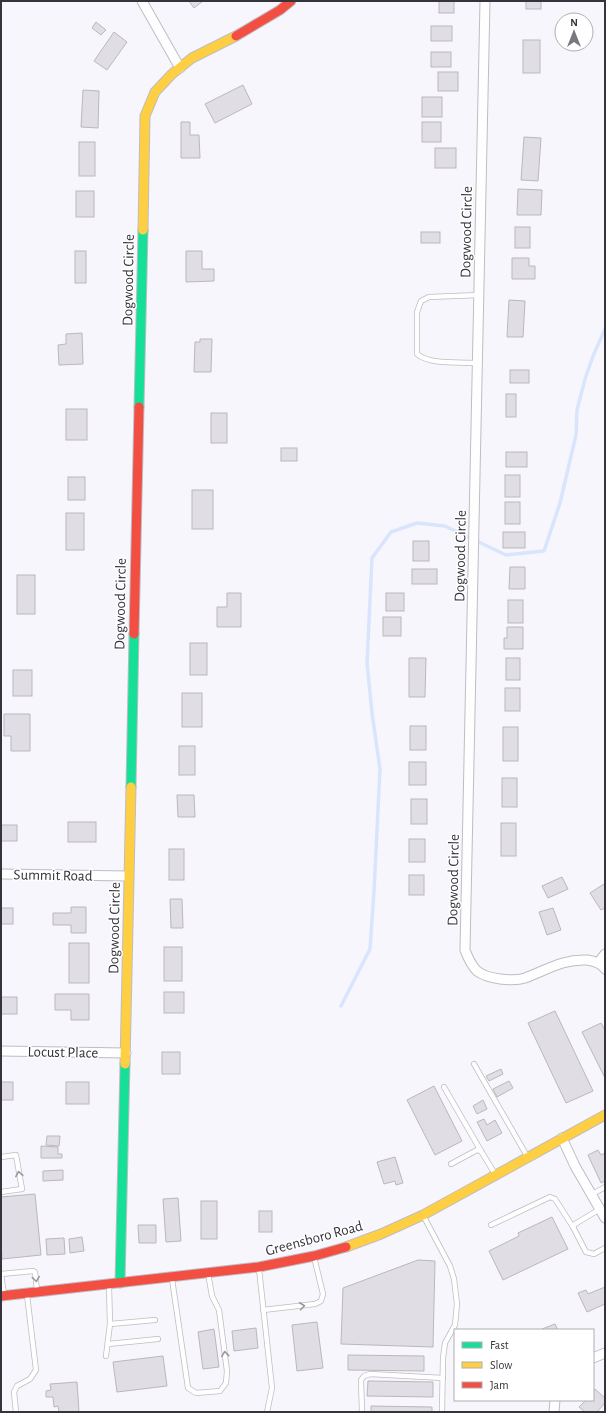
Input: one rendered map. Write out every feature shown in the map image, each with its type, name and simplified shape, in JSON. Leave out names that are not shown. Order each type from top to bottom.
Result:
[{"type":"street","points":[[142,1],[180,68]]},
{"type":"street","name":"Dogwood Circle","points":[[120,1282],[145,116],[155,92],[172,74],[192,58],[234,37],[280,10],[291,1]]},
{"type":"street","name":"Dogwood Circle","points":[[485,1],[465,950],[470,963],[482,975],[506,980],[524,978],[555,964],[579,960],[594,961],[602,966]]},
{"type":"street","name":"Summit Road","points":[[1,874],[128,876]]},
{"type":"street","points":[[602,966],[605,954]]},
{"type":"street","name":"Locust Place","points":[[1,1051],[126,1052]]},
{"type":"street","name":"Greensboro Road","points":[[2,1296],[259,1267],[314,1256],[345,1247],[381,1234],[423,1215],[605,1115]]},
{"type":"street","points":[[562,1138],[575,1166],[605,1218]]},
{"type":"street","points":[[594,1358],[605,1353]]},
{"type":"street","points":[[554,1412],[555,1401]]},
{"type":"lane","points":[[478,363],[422,359],[417,354],[417,312],[421,301],[429,296],[479,295]]},
{"type":"lane","points":[[474,1064],[528,1157]]},
{"type":"lane","points":[[444,1087],[496,1175]]},
{"type":"lane","points":[[451,1164],[477,1150],[481,1151]]},
{"type":"lane","points":[[1,1156],[16,1154],[22,1189],[1,1192]]},
{"type":"lane","points":[[592,1194],[605,1187]]},
{"type":"lane","points":[[491,1225],[550,1196],[555,1199],[586,1252],[594,1254],[605,1248]]},
{"type":"lane","points":[[573,1228],[575,1224],[600,1209]]},
{"type":"lane","points":[[423,1215],[450,1266],[454,1279],[457,1304],[454,1325],[445,1343],[442,1412]]},
{"type":"lane","points":[[263,1310],[315,1304],[321,1301],[322,1294],[314,1256]]},
{"type":"lane","points":[[259,1267],[272,1388],[267,1412]]},
{"type":"lane","points":[[2,1296],[1,1274],[35,1272],[37,1292]]},
{"type":"lane","points":[[172,1277],[188,1388],[196,1393],[220,1391],[226,1382],[226,1365],[219,1310],[212,1296],[208,1273]]},
{"type":"lane","points":[[106,1356],[110,1324],[108,1284]]},
{"type":"lane","points":[[16,1412],[14,1392],[18,1386],[30,1379],[36,1370],[26,1294]]},
{"type":"lane","points":[[110,1324],[155,1320]]},
{"type":"lane","points":[[108,1344],[158,1339]]},
{"type":"lane","points":[[362,1412],[361,1380],[364,1376],[370,1374],[443,1378]]},
{"type":"building","points":[[189,1],[203,1],[194,8]]},
{"type":"building","points":[[439,1],[454,1],[454,13],[439,13]]},
{"type":"building","points":[[526,1],[541,1],[541,9],[526,9]]},
{"type":"building","points":[[96,22],[106,30],[101,35],[92,28]]},
{"type":"building","points":[[431,26],[452,26],[452,41],[431,41]]},
{"type":"building","points":[[114,32],[127,42],[107,70],[94,61]]},
{"type":"building","points":[[523,40],[540,40],[540,73],[523,73]]},
{"type":"building","points":[[431,52],[451,52],[451,67],[431,67]]},
{"type":"building","points":[[438,72],[458,72],[458,91],[438,91]]},
{"type":"building","points":[[243,85],[252,104],[215,123],[205,104]]},
{"type":"building","points":[[83,90],[99,91],[98,128],[81,127]]},
{"type":"building","points":[[422,97],[442,97],[442,117],[422,117]]},
{"type":"building","points":[[181,122],[190,122],[190,135],[199,135],[200,158],[181,158]]},
{"type":"building","points":[[422,122],[441,122],[441,142],[422,142]]},
{"type":"building","points":[[524,137],[541,138],[538,181],[521,180]]},
{"type":"building","points":[[79,142],[95,142],[95,176],[79,176]]},
{"type":"building","points":[[435,148],[456,148],[456,168],[435,168]]},
{"type":"building","points":[[518,189],[542,190],[541,215],[517,215]]},
{"type":"building","points":[[76,191],[94,191],[94,217],[76,217]]},
{"type":"building","points":[[515,227],[530,227],[530,248],[515,248]]},
{"type":"building","points":[[421,232],[440,232],[440,243],[421,243]]},
{"type":"building","points":[[75,251],[86,251],[86,283],[75,283]]},
{"type":"building","points":[[186,251],[202,251],[202,269],[214,269],[214,281],[186,282]]},
{"type":"building","points":[[512,258],[529,258],[529,266],[535,266],[535,279],[512,279]]},
{"type":"building","points":[[509,300],[525,301],[523,337],[507,337]]},
{"type":"building","points":[[82,333],[83,364],[59,365],[58,345],[66,344],[66,334]]},
{"type":"building","points":[[200,339],[212,339],[211,372],[194,372],[195,342],[200,342]]},
{"type":"building","points":[[510,370],[529,370],[529,383],[510,383]]},
{"type":"building","points":[[506,394],[516,394],[516,417],[506,417]]},
{"type":"building","points":[[66,409],[87,409],[87,440],[66,440]]},
{"type":"building","points":[[211,413],[227,413],[227,443],[211,443]]},
{"type":"building","points":[[281,448],[297,448],[297,461],[281,461]]},
{"type":"building","points":[[506,452],[527,452],[527,467],[506,467]]},
{"type":"building","points":[[505,475],[520,475],[520,497],[505,497]]},
{"type":"building","points":[[68,477],[85,477],[85,500],[68,500]]},
{"type":"building","points":[[192,490],[213,490],[213,529],[192,529]]},
{"type":"building","points":[[505,502],[520,502],[520,524],[505,524]]},
{"type":"building","points":[[66,513],[84,513],[84,550],[66,550]]},
{"type":"building","points":[[503,532],[525,532],[525,548],[503,548]]},
{"type":"building","points":[[413,541],[429,541],[429,561],[413,561]]},
{"type":"building","points":[[510,567],[525,567],[525,589],[509,589]]},
{"type":"building","points":[[412,569],[437,569],[437,584],[412,584]]},
{"type":"building","points":[[17,575],[35,575],[35,614],[17,614]]},
{"type":"building","points":[[227,593],[241,593],[241,627],[217,627],[217,607],[227,607]]},
{"type":"building","points":[[386,593],[404,593],[404,611],[386,611]]},
{"type":"building","points":[[508,600],[523,600],[523,623],[508,623]]},
{"type":"building","points":[[383,617],[401,617],[401,636],[383,636]]},
{"type":"building","points":[[507,627],[523,627],[523,649],[504,649],[504,638],[507,638]]},
{"type":"building","points":[[190,643],[207,643],[207,675],[190,675]]},
{"type":"building","points":[[409,658],[426,658],[425,697],[409,697]]},
{"type":"building","points":[[506,658],[520,658],[520,680],[506,680]]},
{"type":"building","points":[[13,670],[32,670],[32,696],[13,696]]},
{"type":"building","points":[[505,688],[520,688],[520,711],[505,711]]},
{"type":"building","points":[[182,693],[202,693],[202,727],[182,727]]},
{"type":"building","points":[[4,714],[30,714],[30,751],[11,751],[11,736],[4,736]]},
{"type":"building","points":[[410,726],[426,726],[426,750],[410,750]]},
{"type":"building","points":[[503,727],[518,727],[518,761],[503,761]]},
{"type":"building","points":[[179,746],[195,746],[195,775],[179,775]]},
{"type":"building","points":[[409,762],[426,762],[426,785],[409,785]]},
{"type":"building","points":[[502,778],[517,778],[517,807],[502,807]]},
{"type":"building","points":[[177,795],[194,795],[195,817],[178,817]]},
{"type":"building","points":[[411,799],[427,799],[427,824],[411,824]]},
{"type":"building","points":[[68,822],[96,822],[96,842],[68,842]]},
{"type":"building","points":[[501,823],[516,823],[516,856],[501,856]]},
{"type":"building","points":[[1,825],[17,825],[17,841],[1,841]]},
{"type":"building","points":[[409,839],[425,839],[425,862],[409,862]]},
{"type":"building","points":[[169,849],[184,849],[184,880],[169,880]]},
{"type":"building","points":[[409,875],[424,875],[424,895],[409,895]]},
{"type":"building","points":[[562,877],[568,889],[548,898],[542,886]]},
{"type":"building","points":[[604,884],[605,908],[601,910],[590,893]]},
{"type":"building","points":[[170,899],[182,899],[183,928],[171,928]]},
{"type":"building","points":[[71,907],[86,907],[86,933],[71,933],[71,925],[53,925],[53,913],[71,913]]},
{"type":"building","points":[[1,908],[13,908],[13,924],[1,924]]},
{"type":"building","points":[[553,908],[561,930],[547,935],[539,912]]},
{"type":"building","points":[[69,943],[89,943],[89,983],[69,983]]},
{"type":"building","points":[[164,947],[182,947],[182,981],[164,981]]},
{"type":"building","points":[[164,992],[184,992],[184,1013],[164,1013]]},
{"type":"building","points":[[55,994],[89,994],[89,1020],[71,1020],[71,1010],[55,1010]]},
{"type":"building","points":[[1,997],[17,997],[17,1014],[1,1014]]},
{"type":"building","points":[[555,1011],[593,1091],[566,1103],[528,1023]]},
{"type":"building","points":[[601,1023],[605,1030],[605,1078],[582,1032]]},
{"type":"building","points":[[162,1052],[180,1052],[180,1074],[162,1074]]},
{"type":"building","points":[[501,1069],[503,1074],[489,1081],[486,1076]]},
{"type":"building","points":[[509,1081],[513,1088],[497,1097],[493,1089]]},
{"type":"building","points":[[1,1082],[13,1082],[13,1100],[1,1100]]},
{"type":"building","points":[[66,1082],[89,1082],[89,1104],[66,1104]]},
{"type":"building","points":[[434,1086],[462,1141],[435,1155],[407,1100]]},
{"type":"building","points":[[483,1100],[487,1109],[477,1114],[473,1106]]},
{"type":"building","points":[[484,1119],[487,1125],[495,1120],[502,1133],[487,1141],[477,1122]]},
{"type":"building","points":[[47,1136],[60,1136],[59,1146],[46,1145]]},
{"type":"building","points":[[41,1146],[58,1147],[58,1154],[62,1154],[62,1158],[41,1158]]},
{"type":"building","points":[[598,1150],[601,1155],[605,1153],[605,1181],[601,1183],[588,1155]]},
{"type":"building","points":[[395,1157],[403,1183],[396,1185],[395,1181],[384,1184],[377,1162]]},
{"type":"building","points":[[63,1170],[63,1180],[43,1181],[43,1171]]},
{"type":"building","points":[[35,1194],[41,1255],[2,1259],[1,1197]]},
{"type":"building","points":[[178,1198],[181,1241],[166,1242],[163,1199]]},
{"type":"building","points":[[201,1201],[217,1201],[217,1239],[201,1239]]},
{"type":"building","points":[[259,1211],[272,1211],[272,1232],[259,1232]]},
{"type":"building","points":[[552,1217],[568,1249],[503,1280],[489,1251],[519,1236],[518,1233]]},
{"type":"building","points":[[138,1225],[156,1225],[156,1243],[139,1243]]},
{"type":"building","points":[[82,1237],[84,1251],[70,1253],[69,1239]]},
{"type":"building","points":[[64,1238],[65,1254],[47,1255],[46,1239]]},
{"type":"building","points":[[418,1260],[435,1261],[433,1347],[341,1344],[343,1288]]},
{"type":"building","points":[[605,1287],[605,1304],[587,1312],[578,1293],[586,1290],[588,1294]]},
{"type":"building","points":[[317,1322],[323,1368],[297,1371],[292,1325]]},
{"type":"building","points":[[555,1324],[558,1329],[542,1329]]},
{"type":"building","points":[[256,1328],[258,1348],[234,1351],[232,1331]]},
{"type":"building","points":[[214,1329],[219,1367],[203,1369],[198,1332]]},
{"type":"building","points":[[348,1355],[424,1356],[424,1371],[348,1370]]},
{"type":"building","points":[[163,1356],[167,1386],[117,1392],[113,1362]]},
{"type":"building","points":[[368,1381],[433,1382],[433,1397],[367,1396]]},
{"type":"building","points":[[77,1382],[79,1412],[59,1412],[58,1406],[54,1407],[53,1397],[46,1397],[46,1391],[51,1390],[50,1384]]},
{"type":"building","points":[[595,1389],[605,1398],[605,1403],[597,1412],[585,1412],[579,1407],[585,1401],[594,1401]]},
{"type":"building","points":[[371,1406],[432,1407],[432,1412],[371,1412]]},
{"type":"waterway","points":[[341,1006],[370,949],[380,769],[367,663],[372,558],[391,532],[417,523],[445,526],[506,555],[544,551],[560,503],[576,435],[577,410],[585,379],[605,329]]},
{"type":"traffic: fast","points":[[139,407],[143,230]]},
{"type":"traffic: fast","points":[[131,787],[134,634]]},
{"type":"traffic: fast","points":[[120,1283],[125,1064]]},
{"type":"traffic: slow","points":[[143,230],[145,116],[155,92],[172,74],[192,58],[236,36]]},
{"type":"traffic: slow","points":[[125,1064],[131,787]]},
{"type":"traffic: slow","points":[[346,1247],[381,1234],[423,1215],[605,1115]]},
{"type":"traffic: jam","points":[[236,36],[280,10],[291,1]]},
{"type":"traffic: jam","points":[[134,634],[139,407]]},
{"type":"traffic: jam","points":[[1,1296],[259,1267],[314,1256],[346,1247]]}]
